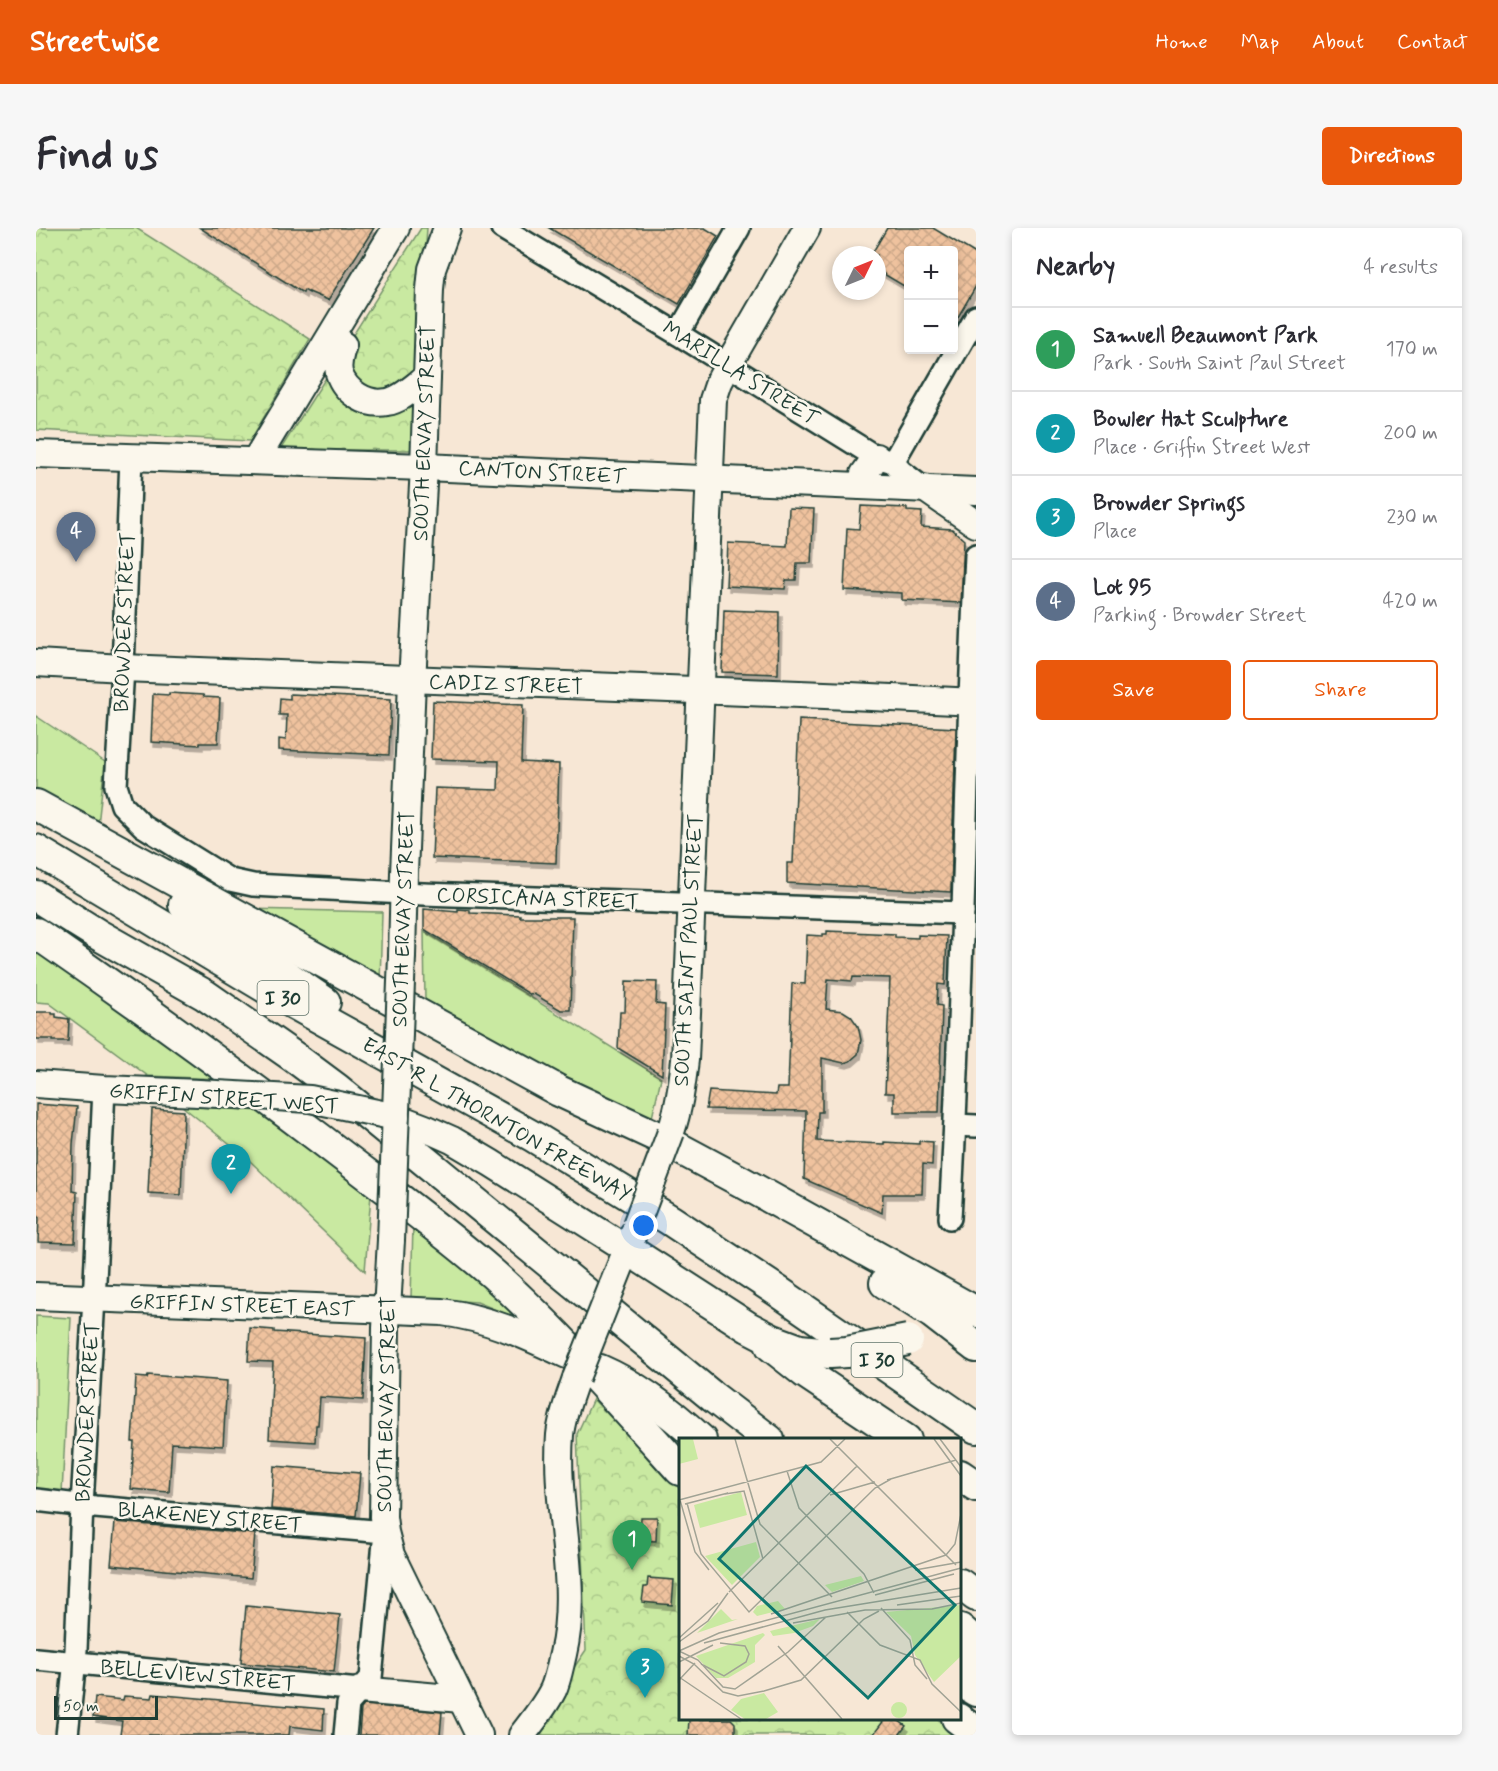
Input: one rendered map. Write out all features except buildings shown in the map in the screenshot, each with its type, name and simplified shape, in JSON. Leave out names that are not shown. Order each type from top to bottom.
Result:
[{"type":"highway","points":[[36,806],[559,1091],[658,1137],[976,1312]]},
{"type":"highway","points":[[36,806],[378,1037],[534,1137]]},
{"type":"highway","name":"EAST R L THORNTON FREEWAY","points":[[36,850],[273,992],[534,1137],[670,1220],[976,1428]]},
{"type":"highway","name":"I 30","points":[[36,896],[97,934],[205,995],[337,1089],[713,1397],[766,1438]]},
{"type":"highway","points":[[36,925],[200,1016],[294,1073],[337,1089]]},
{"type":"highway","points":[[36,933],[149,1011],[415,1211],[492,1273],[541,1319],[679,1468]]},
{"type":"highway","points":[[559,1091],[609,1126],[892,1287],[932,1313],[976,1349]]},
{"type":"highway","points":[[631,1237],[804,1372],[903,1438]]},
{"type":"highway","points":[[778,1292],[976,1407]]},
{"type":"highway","points":[[748,1327],[800,1350],[830,1353],[927,1338],[953,1341],[976,1349]]},
{"type":"highway","points":[[579,1370],[610,1374],[663,1408],[699,1438]]},
{"type":"highway","points":[[713,1397],[755,1438]]},
{"type":"highway","points":[[961,1476],[976,1486]]},
{"type":"highway","points":[[961,1585],[976,1596]]},
{"type":"highway","points":[[961,1630],[976,1643]]},
{"type":"highway","points":[[961,1656],[976,1667]]},
{"type":"highway","points":[[961,1682],[976,1691]]},
{"type":"highway","points":[[958,1720],[976,1732]]},
{"type":"main road","points":[[255,461],[396,228]]},
{"type":"main road","name":"SOUTH ERVAY STREET","points":[[447,228],[432,269],[430,289],[387,1311],[383,1517],[392,1555],[479,1735]]},
{"type":"main road","name":"SOUTH SAINT PAUL STREET","points":[[522,1735],[554,1688],[565,1645],[570,1606],[570,1577],[560,1472],[561,1435],[565,1411],[671,1132],[682,1087],[713,400],[728,365],[807,228]]},
{"type":"main road","points":[[297,392],[343,345],[338,360],[339,372],[346,386],[354,395],[374,403],[387,403],[395,400],[427,377]]},
{"type":"main road","name":"CANTON STREET","points":[[36,454],[424,467],[976,491]]},
{"type":"main road","points":[[861,486],[864,474],[884,460]]},
{"type":"main road","name":"MARILLA STREET","points":[[923,488],[976,524]]},
{"type":"main road","name":"CADIZ STREET","points":[[36,663],[412,681],[973,702]]},
{"type":"main road","name":"GRIFFIN STREET WEST","points":[[36,1084],[310,1100],[396,1117],[452,1140],[631,1237]]},
{"type":"main road","name":"GRIFFIN STREET EAST","points":[[36,1296],[442,1312],[467,1315],[519,1332],[555,1349],[579,1370]]},
{"type":"main road","points":[[360,1690],[461,1699],[457,1735]]},
{"type":"street","name":"MARILLA STREET","points":[[502,228],[884,460],[923,488]]},
{"type":"street","points":[[678,334],[739,228]]},
{"type":"street","points":[[884,460],[976,317]]},
{"type":"street","name":"BROWDER STREET","points":[[116,786],[123,668],[130,457]]},
{"type":"street","points":[[950,1218],[973,702],[976,555]]},
{"type":"street","name":"CORSICANA STREET","points":[[116,786],[122,805],[143,826],[230,880],[253,885],[403,893],[963,913]]},
{"type":"street","name":"BROWDER STREET","points":[[67,1735],[75,1663],[104,1089]]},
{"type":"street","points":[[955,1125],[976,1126]]},
{"type":"street","name":"BLAKENEY STREET","points":[[36,1500],[385,1532]]},
{"type":"street","points":[[345,1735],[348,1704],[371,1678],[385,1532]]},
{"type":"street","name":"BELLEVIEW STREET","points":[[36,1659],[360,1690]]},
{"type":"green space","points":[[36,228],[136,228],[310,339],[250,441],[36,430]]},
{"type":"green space","points":[[421,228],[427,228],[413,450],[280,450]]},
{"type":"green space","points":[[36,716],[105,762],[97,834],[36,795]]},
{"type":"green space","points":[[245,909],[382,912],[380,983]]},
{"type":"green space","points":[[424,931],[661,1078],[651,1122],[425,1002]]},
{"type":"green space","points":[[36,949],[220,1079],[148,1076],[49,1003],[36,1002]]},
{"type":"green space","points":[[182,1106],[262,1111],[371,1194],[365,1271],[250,1161]]},
{"type":"green space","points":[[413,1226],[496,1293],[519,1319],[477,1302],[411,1298]]},
{"type":"green space","points":[[36,1316],[71,1318],[62,1493],[36,1492]]},
{"type":"green space","points":[[593,1399],[679,1488],[679,1720],[939,1720],[960,1735],[528,1735],[586,1650],[577,1434]]},
{"type":"place","name":"Lot 95","points":[[76,562]]},
{"type":"place","name":"Bowler Hat Sculpture","points":[[231,1194]]},
{"type":"place","name":"Samuell Beaumont Park","points":[[632,1570]]},
{"type":"place","name":"Browder Springs","points":[[645,1698]]}]
